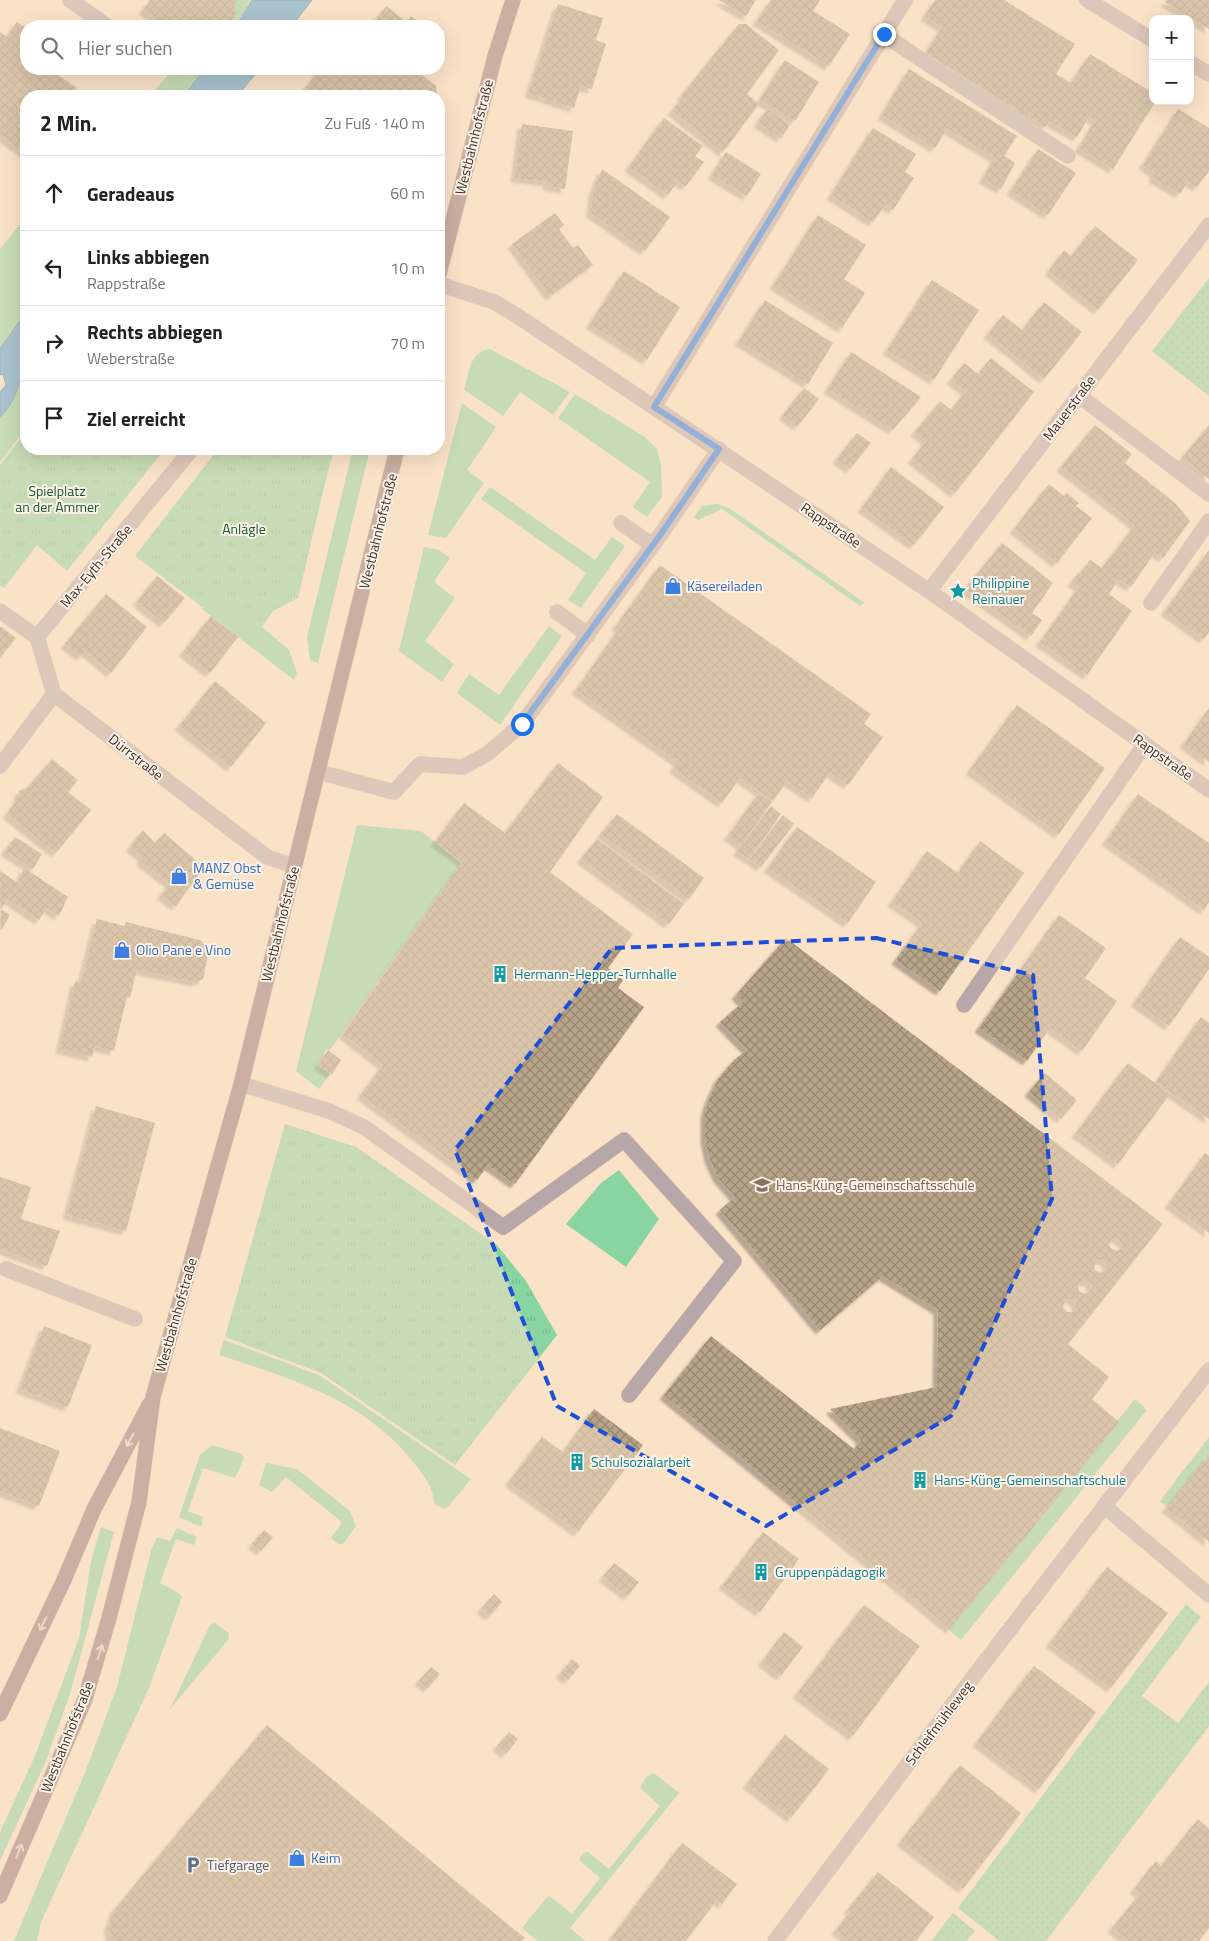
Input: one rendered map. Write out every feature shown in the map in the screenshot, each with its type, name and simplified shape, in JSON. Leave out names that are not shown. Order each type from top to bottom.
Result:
[{"type":"main road","name":"Westbahnhofstraße","points":[[445,251],[495,56],[513,0]]},
{"type":"main road","name":"Westbahnhofstraße","points":[[0,1896],[85,1700],[110,1618],[138,1502],[153,1397],[241,1084],[397,455]]},
{"type":"main road","name":"Westbahnhofstraße","points":[[0,1714],[64,1580],[94,1509],[153,1397]]},
{"type":"street","points":[[70,0],[98,20]]},
{"type":"street","points":[[654,407],[905,0]]},
{"type":"street","points":[[1087,0],[1149,38]]},
{"type":"street","points":[[884,34],[1068,156]]},
{"type":"street","points":[[1194,65],[1209,74]]},
{"type":"street","name":"Mauerstraße","points":[[928,591],[1209,225]]},
{"type":"street","name":"Rappstraße","points":[[445,286],[494,302],[719,449],[928,591],[1209,790]]},
{"type":"street","points":[[1078,395],[1209,494]]},
{"type":"street","points":[[318,772],[394,792],[420,764],[463,767],[487,754],[522,724],[588,635],[719,449]]},
{"type":"street","name":"Max-Eyth-Straße","points":[[37,637],[187,455]]},
{"type":"street","points":[[1151,603],[1209,521]]},
{"type":"street","points":[[621,523],[652,545]]},
{"type":"street","points":[[0,611],[37,637],[54,694],[0,766]]},
{"type":"street","points":[[558,612],[588,635]]},
{"type":"street","name":"Dürrstraße","points":[[54,694],[267,857],[294,866]]},
{"type":"street","points":[[964,1005],[1145,744]]},
{"type":"street","points":[[241,1084],[330,1111],[364,1126],[503,1227],[624,1140],[734,1262],[629,1395]]},
{"type":"street","points":[[6,1270],[134,1319]]},
{"type":"street","name":"Schleifmühleweg","points":[[775,1941],[1209,1370]]},
{"type":"street","points":[[1104,1506],[1209,1595]]},
{"type":"highlighted area","points":[[876,938],[1033,975],[1052,1199],[951,1416],[766,1526],[557,1406],[455,1150],[612,948]]},
{"type":"green space","points":[[231,0],[251,0],[239,20],[214,20]]},
{"type":"green space","points":[[168,75],[199,75],[188,90],[155,90]]},
{"type":"green space","points":[[20,224],[20,321],[0,349],[0,249]]},
{"type":"green space","points":[[1209,278],[1209,396],[1152,351]]},
{"type":"green space","points":[[490,349],[570,392],[553,415],[520,392],[503,416],[464,390],[474,359],[478,354]]},
{"type":"green space","points":[[20,377],[20,436],[0,462],[0,417],[11,404]]},
{"type":"green space","points":[[575,394],[645,437],[657,449],[661,465],[662,497],[647,517],[633,507],[650,482],[558,418]]},
{"type":"green space","points":[[462,403],[496,427],[467,470],[484,483],[446,538],[428,535]]},
{"type":"green space","name":"Spielplatz an der Ammer","points":[[20,439],[20,455],[160,455],[67,571],[37,545],[4,588],[0,586],[0,465]]},
{"type":"green space","name":"Anlägle","points":[[213,455],[332,455],[298,598],[273,611],[262,627],[222,595],[202,607],[135,556]]},
{"type":"green space","points":[[315,455],[332,455],[324,487],[273,611],[261,626],[289,650],[297,673],[294,680],[202,609]]},
{"type":"green space","points":[[352,455],[369,455],[318,663],[310,660],[307,637]]},
{"type":"green space","points":[[490,487],[595,560],[612,537],[625,546],[581,608],[568,600],[586,573],[481,499]]},
{"type":"green space","points":[[717,504],[729,508],[865,603],[860,606],[722,509],[698,520],[694,517],[702,506]]},
{"type":"green space","points":[[424,547],[439,550],[450,558],[434,582],[455,598],[425,641],[454,664],[442,682],[399,651]]},
{"type":"green space","points":[[549,626],[562,636],[500,725],[457,693],[469,674],[499,695]]},
{"type":"green space","points":[[357,825],[421,831],[461,863],[330,1050],[327,1049],[317,1065],[330,1074],[319,1089],[296,1071]]},
{"type":"green space","points":[[285,1124],[356,1147],[497,1245],[526,1281],[557,1335],[455,1465],[321,1373],[225,1337]]},
{"type":"green space","points":[[619,1170],[659,1219],[626,1267],[566,1224],[601,1183]]},
{"type":"green space","points":[[224,1340],[319,1375],[471,1479],[449,1506],[444,1509],[434,1504],[434,1498],[425,1477],[395,1441],[373,1423],[350,1407],[325,1394],[273,1373],[219,1355]]},
{"type":"green space","points":[[1135,1399],[1147,1410],[961,1640],[948,1629]]},
{"type":"green space","points":[[1209,1437],[1209,1525],[1169,1508],[1160,1501]]},
{"type":"green space","points":[[212,1445],[242,1454],[244,1458],[235,1478],[203,1468],[188,1511],[203,1517],[202,1526],[199,1526],[179,1517],[200,1455]]},
{"type":"green space","points":[[266,1463],[297,1469],[350,1511],[356,1526],[343,1544],[338,1544],[331,1538],[342,1522],[286,1477],[272,1492],[259,1485]]},
{"type":"green space","points":[[101,1527],[114,1532],[70,1694],[46,1761],[0,1861],[0,1832],[34,1758],[79,1638],[91,1561]]},
{"type":"green space","points":[[177,1528],[197,1537],[194,1545],[176,1539],[160,1583],[177,1592],[182,1597],[149,1688],[41,1922],[37,1941],[14,1941],[86,1770],[117,1687],[151,1551],[157,1537],[170,1541]]},
{"type":"green space","points":[[1186,1604],[1201,1617],[1142,1696],[1178,1723],[1209,1682],[1209,1726],[1046,1941],[999,1941],[958,1908]]},
{"type":"green space","points":[[215,1623],[229,1633],[228,1640],[170,1709],[210,1625]]},
{"type":"green space","points":[[654,1773],[679,1793],[570,1928],[585,1941],[538,1941],[522,1928],[546,1898],[550,1896],[572,1914],[600,1878],[579,1860],[583,1853],[588,1852],[609,1869],[660,1806],[640,1788],[646,1777]]},
{"type":"green space","points":[[953,1913],[975,1931],[966,1941],[931,1941]]},
{"type":"water","points":[[252,0],[312,0],[297,20],[240,20]]},
{"type":"water","points":[[200,75],[255,75],[242,90],[188,90]]},
{"type":"water","points":[[20,321],[20,382],[9,407],[0,417],[0,392],[6,385],[3,374],[0,375],[0,349]]},
{"type":"building","points":[[150,0],[237,0],[234,4],[236,13],[231,20],[157,20],[143,10]]},
{"type":"building","points":[[719,0],[756,0],[746,16]]},
{"type":"building","points":[[771,0],[820,0],[813,11],[850,34],[829,66],[757,21]]},
{"type":"building","points":[[935,0],[1004,0],[1075,44],[1056,74],[1071,83],[1090,54],[1149,91],[1149,105],[1153,105],[1113,169],[1079,148],[1095,121],[1089,117],[1077,137],[1049,121],[1045,127],[926,53],[942,27],[925,16]]},
{"type":"building","points":[[1166,0],[1209,0],[1209,29],[1194,20],[1194,15],[1186,15],[1165,2]]},
{"type":"building","points":[[558,4],[603,18],[596,40],[606,44],[592,89],[581,86],[574,108],[529,93]]},
{"type":"building","points":[[386,6],[404,20],[376,20]]},
{"type":"building","points":[[411,16],[416,20],[408,20]]},
{"type":"building","points":[[17,22],[20,24],[20,75],[58,75],[77,88],[76,90],[20,90],[20,150],[0,135],[0,32],[7,37]]},
{"type":"building","points":[[739,24],[746,24],[779,50],[747,94],[759,104],[723,152],[672,111],[683,97],[681,96]]},
{"type":"building","points":[[785,60],[819,82],[795,121],[760,100]]},
{"type":"building","points":[[909,69],[1017,136],[1004,156],[1015,163],[1001,189],[983,179],[995,158],[947,129],[935,148],[882,115]]},
{"type":"building","points":[[315,75],[422,75],[436,86],[436,90],[309,90],[306,87]]},
{"type":"building","points":[[767,109],[790,125],[781,138],[758,123]]},
{"type":"building","points":[[1178,109],[1209,128],[1209,171],[1197,187],[1188,181],[1180,194],[1153,178],[1155,173],[1143,165]]},
{"type":"building","points":[[664,118],[703,146],[695,156],[704,162],[686,186],[678,181],[668,195],[629,167]]},
{"type":"building","points":[[522,124],[573,131],[565,189],[547,186],[548,182],[515,178]]},
{"type":"building","points":[[873,128],[916,154],[905,172],[914,178],[893,210],[885,205],[873,222],[831,195]]},
{"type":"building","points":[[1038,149],[1076,173],[1048,215],[1011,191]]},
{"type":"building","points":[[726,152],[761,174],[747,196],[712,175]]},
{"type":"building","points":[[602,169],[670,217],[645,251],[591,213],[593,191]]},
{"type":"building","points":[[555,213],[564,225],[559,229],[573,248],[578,245],[593,265],[550,296],[512,244]]},
{"type":"building","points":[[818,215],[866,245],[844,279],[865,293],[842,328],[774,285]]},
{"type":"building","points":[[1095,226],[1138,260],[1098,310],[1049,271],[1064,250],[1071,256]]},
{"type":"building","points":[[624,271],[680,307],[647,360],[590,324]]},
{"type":"building","points":[[932,280],[979,310],[934,380],[887,350]]},
{"type":"building","points":[[765,300],[833,343],[808,384],[739,341]]},
{"type":"building","points":[[1044,302],[1082,332],[1044,379],[988,334],[1003,315],[1022,330]]},
{"type":"building","points":[[851,352],[921,397],[893,430],[828,389]]},
{"type":"building","points":[[991,358],[1034,392],[955,493],[912,459],[926,441],[915,432],[940,401],[951,410],[966,391],[951,380],[964,363],[978,374]]},
{"type":"building","points":[[804,388],[819,399],[798,426],[783,415]]},
{"type":"building","points":[[1095,425],[1132,454],[1125,463],[1175,503],[1190,521],[1163,558],[1155,552],[1131,587],[1118,579],[1109,594],[1132,611],[1087,675],[1040,642],[1079,587],[1072,582],[1078,573],[1080,574],[1090,560],[1102,568],[1135,525],[1061,467]]},
{"type":"building","points":[[1209,425],[1209,479],[1182,458]]},
{"type":"building","points":[[857,433],[871,443],[850,469],[837,459]]},
{"type":"building","points":[[891,467],[944,507],[914,545],[862,508]]},
{"type":"building","points":[[1049,484],[1064,496],[1067,493],[1079,503],[1076,506],[1092,518],[1057,563],[1014,529]]},
{"type":"building","points":[[1002,543],[1053,583],[1032,613],[1042,620],[1031,636],[965,589]]},
{"type":"building","points":[[1209,550],[1209,632],[1204,639],[1165,611]]},
{"type":"building","points":[[660,565],[871,714],[864,724],[883,737],[848,785],[830,772],[812,798],[787,781],[773,801],[740,778],[722,803],[673,768],[678,762],[576,690],[619,629],[616,626]]},
{"type":"building","points":[[157,576],[185,598],[164,623],[137,602]]},
{"type":"building","points":[[106,594],[147,627],[111,673],[85,651],[81,656],[65,644]]},
{"type":"building","points":[[211,616],[238,637],[210,673],[183,652]]},
{"type":"building","points":[[0,626],[16,638],[0,658]]},
{"type":"building","points":[[215,681],[266,723],[231,767],[179,726]]},
{"type":"building","points":[[1017,705],[1105,768],[1059,834],[970,770]]},
{"type":"building","points":[[1209,708],[1209,762],[1184,744]]},
{"type":"building","points":[[52,759],[78,780],[68,792],[91,810],[56,853],[7,814],[18,799],[19,791],[27,788]]},
{"type":"building","name":"Hermann-Hepper-Turnhalle","points":[[558,763],[603,797],[550,872],[633,934],[608,968],[623,980],[618,988],[644,1007],[515,1184],[488,1165],[477,1180],[361,1095],[383,1065],[343,1034],[462,862],[435,842],[464,803],[505,833]]},
{"type":"building","points":[[759,793],[772,802],[741,845],[728,836]]},
{"type":"building","points":[[1138,794],[1209,843],[1209,902],[1204,910],[1106,841]]},
{"type":"building","points":[[771,806],[781,814],[749,859],[737,851]]},
{"type":"building","points":[[617,814],[704,878],[689,899],[601,834]]},
{"type":"building","points":[[783,815],[794,824],[761,867],[750,859]]},
{"type":"building","points":[[797,827],[876,882],[848,923],[768,868]]},
{"type":"building","name":"MANZ Obst & Gemüse","points":[[143,830],[155,843],[164,833],[204,867],[176,906],[161,895],[170,884],[141,861],[143,857],[130,847]]},
{"type":"building","points":[[15,837],[42,854],[33,869],[5,851]]},
{"type":"building","points":[[597,839],[684,904],[669,924],[581,859]]},
{"type":"building","points":[[980,841],[1024,873],[940,991],[896,960],[922,923],[892,902],[927,851],[958,873]]},
{"type":"building","points":[[24,868],[68,897],[59,916],[47,908],[39,920],[8,899],[1,909],[10,915],[1,930],[0,871],[18,883]]},
{"type":"building","points":[[1059,915],[1106,948],[1085,978],[1117,1001],[1082,1051],[1050,1028],[1027,1061],[979,1028]]},
{"type":"building","points":[[97,919],[125,926],[126,922],[200,940],[209,950],[203,979],[196,982],[137,970],[130,998],[127,997],[114,1051],[95,1046],[92,1057],[60,1049],[75,981],[81,983]]},
{"type":"building","points":[[1180,937],[1209,957],[1209,969],[1169,1026],[1135,1002]]},
{"type":"building","name":"Hans-Küng-Gemeinschaftsschule","points":[[786,938],[1163,1224],[1068,1344],[1109,1377],[1092,1399],[1119,1422],[950,1629],[664,1395],[711,1336],[854,1449],[861,1440],[830,1409],[937,1387],[938,1310],[883,1276],[820,1330],[720,1210],[735,1197],[718,1178],[709,1158],[705,1139],[705,1114],[718,1079],[734,1060],[747,1050],[720,1022],[743,1002],[736,995]],"holes":[[[1117,1238],[1123,1244],[1122,1249],[1116,1251],[1111,1248],[1109,1244],[1111,1240]],[[1099,1259],[1107,1263],[1106,1270],[1101,1273],[1095,1270],[1094,1266]],[[1081,1281],[1089,1282],[1092,1287],[1085,1294],[1079,1291],[1078,1287]],[[1070,1299],[1076,1303],[1076,1308],[1073,1312],[1067,1312],[1063,1308],[1063,1304]]]},
{"type":"building","points":[[1201,1017],[1209,1023],[1209,1119],[1156,1082]]},
{"type":"building","points":[[328,1050],[341,1060],[332,1074],[318,1065]]},
{"type":"building","points":[[1128,1063],[1170,1094],[1118,1164],[1076,1133]]},
{"type":"building","points":[[1045,1073],[1077,1100],[1061,1119],[1029,1092]]},
{"type":"building","points":[[96,1106],[155,1123],[126,1231],[67,1215]]},
{"type":"building","points":[[1205,1153],[1209,1156],[1209,1233],[1169,1204]]},
{"type":"building","points":[[0,1177],[31,1187],[21,1219],[60,1231],[47,1266],[0,1249]]},
{"type":"building","points":[[44,1326],[92,1345],[68,1407],[20,1389]]},
{"type":"building","name":"Schulsozialarbeit","points":[[594,1409],[643,1445],[578,1532],[509,1482],[542,1437],[563,1452]]},
{"type":"building","points":[[0,1428],[60,1451],[39,1506],[0,1491]]},
{"type":"building","points":[[1209,1455],[1209,1542],[1166,1508]]},
{"type":"building","points":[[264,1530],[273,1537],[261,1551],[252,1544]]},
{"type":"building","name":"Gruppenpädagogik","points":[[763,1532],[799,1559],[760,1612],[723,1585]]},
{"type":"building","points":[[614,1563],[639,1582],[628,1596],[603,1577]]},
{"type":"building","points":[[1107,1567],[1168,1613],[1111,1688],[1050,1643]]},
{"type":"building","points":[[494,1594],[502,1602],[490,1616],[481,1609]]},
{"type":"building","points":[[864,1605],[920,1646],[853,1736],[797,1694]]},
{"type":"building","points":[[784,1632],[803,1647],[781,1676],[762,1662]]},
{"type":"building","points":[[572,1659],[580,1666],[568,1680],[560,1674]]},
{"type":"building","points":[[1034,1666],[1096,1712],[1039,1789],[977,1742]]},
{"type":"building","points":[[431,1667],[440,1674],[428,1688],[419,1681]]},
{"type":"building","points":[[267,1725],[525,1938],[522,1941],[111,1941],[108,1927],[115,1909]]},
{"type":"building","points":[[509,1732],[518,1739],[506,1754],[497,1746]]},
{"type":"building","points":[[785,1735],[829,1769],[791,1818],[747,1784]]},
{"type":"building","points":[[960,1765],[1021,1813],[963,1889],[901,1841]]},
{"type":"building","points":[[1198,1819],[1209,1829],[1209,1928],[1199,1941],[1128,1941],[1112,1928],[1140,1894],[1134,1889],[1156,1861],[1161,1866]]},
{"type":"building","points":[[682,1843],[737,1884],[722,1904],[717,1900],[686,1941],[616,1941],[611,1938]]},
{"type":"building","points":[[878,1872],[934,1917],[916,1941],[849,1941],[836,1930],[851,1911],[848,1909]]},
{"type":"place","name":"Käsereiladen","points":[[673,586]]},
{"type":"place","name":"Philippine Reinauer","points":[[958,591]]},
{"type":"place","name":"MANZ Obst & Gemüse","points":[[179,876]]},
{"type":"place","name":"Olio Pane e Vino","points":[[122,950]]},
{"type":"place","name":"Hermann-Hepper-Turnhalle","points":[[500,974]]},
{"type":"place","name":"Hans-Küng-Gemeinschaftsschule","points":[[762,1185]]},
{"type":"place","name":"Schulsozialarbeit","points":[[577,1462]]},
{"type":"place","name":"Hans-Küng-Gemeinschaftschule","points":[[920,1480]]},
{"type":"place","name":"Gruppenpädagogik","points":[[761,1572]]},
{"type":"place","name":"Keim","points":[[297,1858]]},
{"type":"place","name":"Tiefgarage","points":[[193,1865]]},
{"type":"route","points":[[522,724],[663,531],[719,449],[654,407],[884,34]]}]
